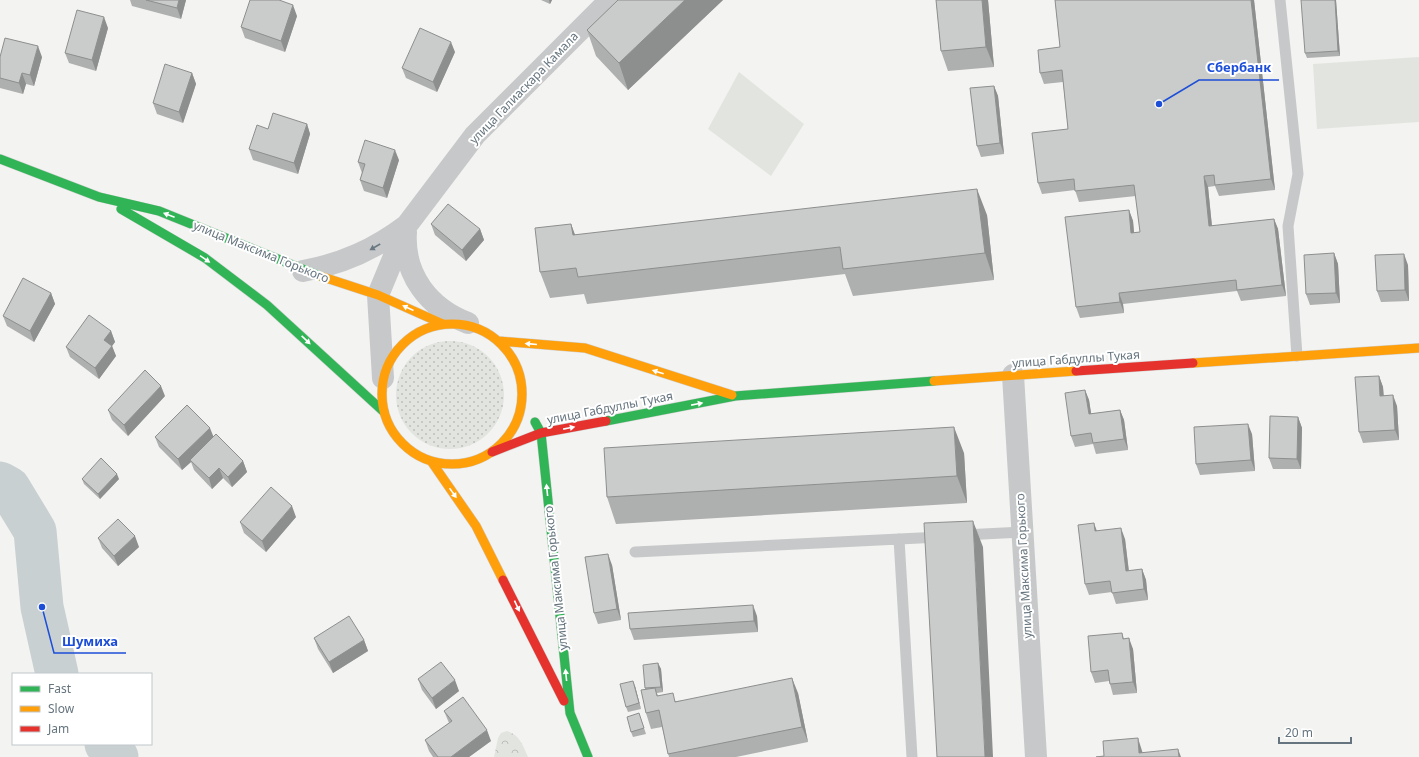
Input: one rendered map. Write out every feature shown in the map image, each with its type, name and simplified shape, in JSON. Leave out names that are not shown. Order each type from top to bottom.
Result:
[{"type":"main road","name":"улица Максима Горького","points":[[0,159],[99,197],[159,211],[240,243],[303,271],[378,295],[443,324]]},
{"type":"main road","name":"улица Максима Горького","points":[[99,197],[205,258],[261,300],[384,412]]},
{"type":"main road","name":"улица Максима Горького","points":[[468,323],[499,341],[513,358],[521,378],[522,400],[518,420],[507,438],[492,452],[478,460],[462,464],[446,464],[431,461],[410,450],[394,433],[384,412],[382,395],[383,378],[391,358],[405,342],[422,330],[443,324],[468,323]]},
{"type":"main road","name":"улица Габдуллы Тукая","points":[[499,341],[585,348],[735,396]]},
{"type":"main road","name":"улица Габдуллы Тукая","points":[[492,452],[541,433],[735,396],[1419,348]]},
{"type":"main road","name":"улица Максима Горького","points":[[522,400],[541,433],[570,714],[588,757]]},
{"type":"main road","points":[[431,461],[476,526],[570,714]]},
{"type":"street","name":"улица Галиаскара Камала","points":[[383,378],[378,295],[407,225],[475,135],[610,0]]},
{"type":"street","points":[[303,271],[331,265],[358,255],[383,242],[407,225]]},
{"type":"street","points":[[407,225],[408,256],[412,271],[419,285],[428,298],[440,309],[453,318],[468,323]]},
{"type":"street","name":"улица Максима Горького","points":[[1013,376],[1036,757]]},
{"type":"lane","points":[[1280,0],[1298,174],[1288,226],[1297,356]]},
{"type":"lane","points":[[634,552],[1023,532]]},
{"type":"lane","points":[[900,539],[912,757]]},
{"type":"green space","points":[[1419,57],[1419,122],[1317,129],[1313,64]]},
{"type":"green space","points":[[739,72],[804,124],[771,176],[708,129]]},
{"type":"green space","points":[[450,341],[471,345],[488,357],[500,374],[504,395],[500,416],[488,433],[471,445],[450,449],[429,445],[412,433],[400,416],[396,395],[400,374],[412,357],[429,345]]},
{"type":"green space","points":[[507,731],[518,738],[528,757],[494,757],[498,738],[501,733]]},
{"type":"building","points":[[146,0],[179,0],[177,8]]},
{"type":"building","points":[[250,0],[279,0],[293,5],[281,41],[241,27]]},
{"type":"building","points":[[618,0],[685,0],[619,63],[587,30]]},
{"type":"building","points":[[936,0],[982,0],[986,47],[941,51]]},
{"type":"building","points":[[1055,0],[1251,0],[1271,179],[1215,185],[1214,175],[1204,176],[1209,226],[1274,219],[1282,285],[1237,290],[1236,280],[1119,293],[1120,302],[1076,307],[1065,217],[1129,210],[1131,233],[1140,232],[1134,185],[1075,191],[1074,179],[1038,183],[1032,133],[1068,129],[1062,70],[1040,73],[1038,50],[1060,47]]},
{"type":"building","points":[[1301,0],[1335,0],[1338,51],[1305,53]]},
{"type":"building","points":[[77,10],[104,17],[92,60],[65,53]]},
{"type":"building","points":[[420,28],[451,42],[433,82],[402,68]]},
{"type":"building","points":[[5,38],[38,46],[30,75],[22,73],[19,83],[0,78],[0,57]]},
{"type":"building","points":[[165,64],[192,73],[179,112],[153,103]]},
{"type":"building","points":[[994,86],[1000,143],[977,146],[970,88]]},
{"type":"building","points":[[273,113],[307,124],[294,163],[249,149],[257,125],[268,129]]},
{"type":"building","points":[[365,140],[395,150],[383,188],[360,180],[365,164],[358,162]]},
{"type":"building","points":[[977,189],[985,253],[843,269],[840,247],[578,277],[576,268],[540,272],[535,228],[571,224],[573,235]]},
{"type":"building","points":[[448,204],[480,229],[462,250],[431,224]]},
{"type":"building","points":[[1334,253],[1336,293],[1306,294],[1304,255]]},
{"type":"building","points":[[1404,254],[1405,290],[1377,291],[1375,255]]},
{"type":"building","points":[[23,278],[51,293],[30,331],[3,316]]},
{"type":"building","points":[[89,315],[111,331],[104,340],[112,346],[95,368],[66,347]]},
{"type":"building","points":[[145,370],[161,386],[124,425],[108,410]]},
{"type":"building","points":[[1379,376],[1380,396],[1393,395],[1395,430],[1359,432],[1355,377]]},
{"type":"building","points":[[1085,390],[1089,414],[1120,410],[1124,439],[1093,443],[1091,433],[1071,436],[1065,393]]},
{"type":"building","points":[[187,405],[210,428],[178,459],[155,437]]},
{"type":"building","points":[[1270,416],[1298,417],[1297,459],[1269,458]]},
{"type":"building","points":[[1248,424],[1251,460],[1196,464],[1194,427]]},
{"type":"building","points":[[954,427],[957,476],[607,497],[604,448]]},
{"type":"building","points":[[216,434],[243,461],[228,477],[219,468],[209,478],[190,460]]},
{"type":"building","points":[[101,458],[117,474],[98,494],[82,479]]},
{"type":"building","points":[[271,487],[292,506],[262,541],[240,522]]},
{"type":"building","points":[[118,519],[135,536],[114,556],[98,538]]},
{"type":"building","points":[[973,521],[985,757],[937,757],[924,523]]},
{"type":"building","points":[[1094,523],[1095,531],[1121,528],[1126,571],[1142,569],[1144,589],[1112,593],[1110,581],[1085,584],[1078,525]]},
{"type":"building","points":[[608,554],[617,609],[594,613],[585,557]]},
{"type":"building","points":[[753,605],[754,621],[630,629],[628,613]]},
{"type":"building","points":[[349,616],[364,640],[329,662],[314,638]]},
{"type":"building","points":[[1122,633],[1123,639],[1129,638],[1133,682],[1110,684],[1108,670],[1091,672],[1088,636]]},
{"type":"building","points":[[441,662],[455,680],[432,698],[418,679]]},
{"type":"building","points":[[658,663],[661,687],[645,688],[643,665]]},
{"type":"building","points":[[792,678],[802,727],[668,754],[659,710],[646,713],[641,690],[655,688],[657,696],[673,693],[675,702]]},
{"type":"building","points":[[633,681],[639,703],[626,707],[620,684]]},
{"type":"building","points":[[463,697],[487,730],[451,757],[438,757],[425,740],[452,721],[444,711]]},
{"type":"building","points":[[639,713],[644,728],[631,732],[627,717]]},
{"type":"building","points":[[1138,738],[1139,753],[1178,749],[1179,757],[1096,757],[1104,756],[1103,741]]},
{"type":"waterway","points":[[0,483],[9,488],[35,531],[42,607],[57,673]]},
{"type":"waterway","points":[[107,745],[117,757]]},
{"type":"traffic: fast","points":[[0,159],[99,197],[159,211],[320,276]]},
{"type":"traffic: fast","points":[[121,209],[205,258],[267,305],[384,412]]},
{"type":"traffic: fast","points":[[606,421],[735,396],[934,381]]},
{"type":"traffic: fast","points":[[535,422],[541,433],[570,713],[588,757]]},
{"type":"traffic: slow","points":[[320,276],[378,295],[443,324]]},
{"type":"traffic: slow","points":[[459,324],[479,329],[502,344],[517,367],[521,380],[522,394],[521,408],[517,421],[502,444],[479,459],[466,463],[445,464],[425,459],[402,444],[387,421],[383,408],[382,387],[387,367],[402,344],[425,329],[438,325],[459,324]]},
{"type":"traffic: slow","points":[[499,341],[585,348],[732,395]]},
{"type":"traffic: slow","points":[[1193,363],[1419,348]]},
{"type":"traffic: slow","points":[[934,381],[1076,371]]},
{"type":"traffic: slow","points":[[431,461],[476,526],[503,580]]},
{"type":"traffic: jam","points":[[1076,371],[1193,363]]},
{"type":"traffic: jam","points":[[492,452],[541,433],[606,421]]},
{"type":"traffic: jam","points":[[503,580],[564,701]]},
{"type":"place","name":"Сбербанк","points":[[1159,104]]},
{"type":"place","name":"Шумиха","points":[[42,607]]}]
